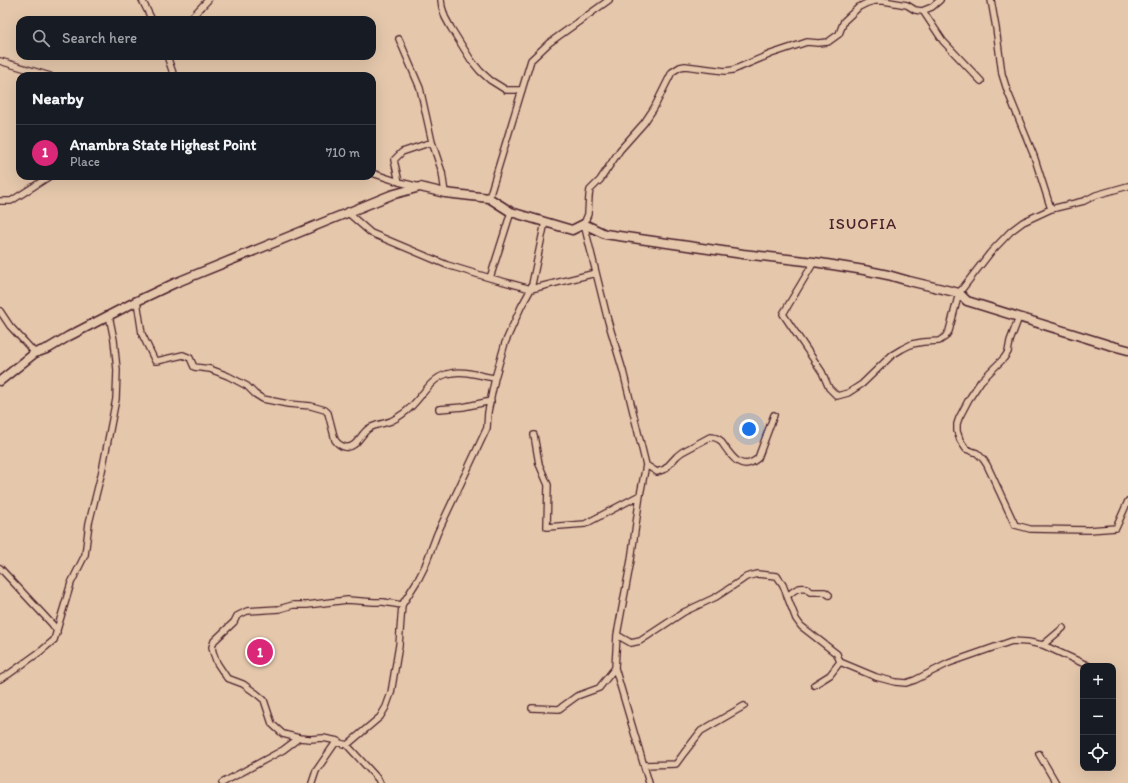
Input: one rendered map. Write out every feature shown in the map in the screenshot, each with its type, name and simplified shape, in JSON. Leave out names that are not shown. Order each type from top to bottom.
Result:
[{"type":"main road","points":[[0,381],[36,353],[49,348],[69,336],[138,301],[195,274],[347,212],[391,195],[420,187],[431,188],[445,193],[489,198],[511,212],[572,230],[584,224],[605,234],[814,262],[888,275],[960,293],[967,301],[1128,350]]},
{"type":"street","points":[[142,0],[150,16]]},
{"type":"street","points":[[193,16],[208,0]]},
{"type":"street","points":[[441,0],[445,16],[451,28],[471,60],[480,71],[490,80],[506,90],[522,90]]},
{"type":"street","points":[[489,198],[531,60],[549,43],[609,0]]},
{"type":"street","points":[[649,783],[615,668],[616,635],[631,560],[640,495],[646,466],[623,371],[584,224],[588,214],[590,190],[600,180],[620,150],[644,123],[654,108],[672,72],[680,67],[685,66],[725,71],[733,70],[771,54],[807,42],[828,42],[839,34],[844,21],[859,7],[867,3],[874,1],[907,5],[915,10],[923,11],[932,7],[940,0]]},
{"type":"street","points":[[991,0],[1002,74],[1034,156],[1051,209]]},
{"type":"street","points":[[923,11],[943,42],[981,81]]},
{"type":"street","points":[[399,39],[420,88],[432,142],[442,172],[445,193]]},
{"type":"street","points":[[168,60],[173,72]]},
{"type":"street","points":[[0,62],[36,72]]},
{"type":"street","points":[[399,182],[394,160],[402,152],[432,142]]},
{"type":"street","points":[[376,174],[420,187]]},
{"type":"street","points":[[0,201],[11,201],[44,180]]},
{"type":"street","points":[[814,262],[783,314],[822,372],[829,388],[837,396],[848,393],[862,384],[892,356],[902,349],[912,344],[939,340],[945,337],[949,331],[960,293],[990,253],[1011,231],[1023,222],[1051,209],[1084,201],[1096,195],[1128,186]]},
{"type":"street","points":[[347,212],[371,233],[447,265],[531,289],[596,273]]},
{"type":"street","points":[[490,278],[511,212]]},
{"type":"street","points":[[347,745],[380,717],[386,707],[391,693],[399,645],[402,605],[425,566],[437,534],[487,428],[495,378],[505,343],[521,307],[531,289],[545,222]]},
{"type":"street","points":[[138,301],[142,334],[155,360],[157,361],[183,355],[190,358],[194,367],[210,369],[228,376],[247,386],[255,394],[264,399],[293,405],[311,406],[325,410],[328,413],[336,440],[340,445],[344,446],[351,447],[369,428],[391,421],[405,412],[419,399],[430,385],[438,378],[446,374],[459,372],[495,378]]},
{"type":"street","points":[[0,311],[10,326],[36,353]]},
{"type":"street","points":[[0,679],[41,651],[54,640],[71,583],[85,555],[89,523],[108,444],[116,399],[117,370],[110,316]]},
{"type":"street","points":[[1019,317],[1010,341],[1008,352],[981,381],[959,418],[957,431],[960,440],[966,449],[977,453],[987,465],[1015,524],[1030,529],[1089,530],[1116,528],[1128,501]]},
{"type":"street","points":[[438,409],[463,407],[491,401]]},
{"type":"street","points":[[646,466],[657,472],[665,468],[682,452],[710,437],[720,440],[735,461],[747,464],[754,462],[758,458],[774,415]]},
{"type":"street","points":[[534,435],[539,464],[548,485],[547,527],[585,524],[640,495]]},
{"type":"street","points":[[0,568],[52,624],[57,632]]},
{"type":"street","points":[[616,635],[632,643],[640,641],[684,612],[716,597],[746,576],[757,574],[777,576],[783,585],[796,619],[801,626],[837,654],[840,662],[895,682],[906,683],[915,680],[949,663],[1012,641],[1043,645],[1082,663]]},
{"type":"street","points":[[787,596],[801,587],[806,588],[810,592],[825,592],[829,596]]},
{"type":"street","points":[[380,783],[347,745],[336,742],[338,741],[323,738],[299,738],[283,734],[272,724],[264,700],[243,684],[227,678],[212,652],[212,647],[214,641],[234,622],[237,616],[247,611],[280,609],[293,605],[307,605],[347,600],[402,605]]},
{"type":"street","points":[[1043,645],[1063,628]]},
{"type":"street","points":[[814,685],[830,675],[840,662]]},
{"type":"street","points":[[532,708],[559,709],[577,696],[599,688],[615,668]]},
{"type":"street","points":[[644,765],[676,764],[701,731],[744,706]]},
{"type":"street","points":[[222,783],[284,750],[299,738]]},
{"type":"street","points":[[312,783],[316,771],[336,742]]},
{"type":"street","points":[[1039,754],[1056,783]]},
{"type":"place","name":"Anambra State Highest Point","points":[[260,652]]},
{"type":"district","name":"ISUOFIA","points":[[863,223]]}]
